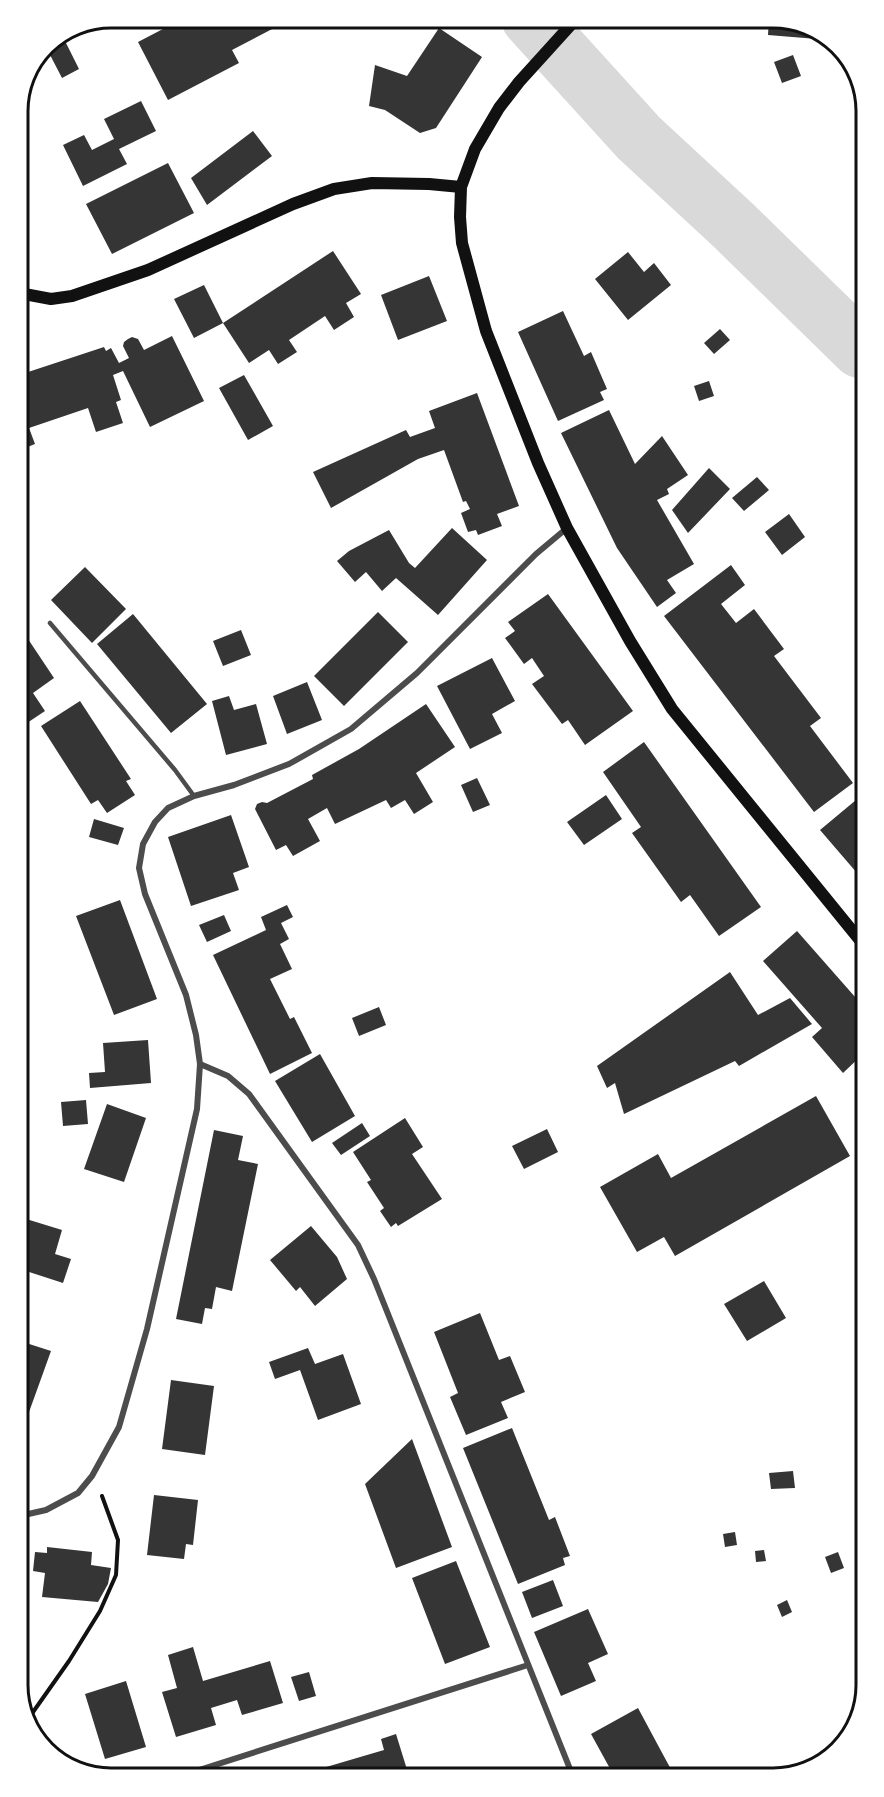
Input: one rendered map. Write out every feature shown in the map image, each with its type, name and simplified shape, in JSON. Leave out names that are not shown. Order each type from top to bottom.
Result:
[{"type":"main road","points":[[567,29],[519,82],[499,108],[475,149],[461,187],[462,243],[486,331],[538,463],[567,528],[630,641],[672,709],[856,935]]},
{"type":"main road","points":[[29,295],[51,299],[72,296],[148,270],[293,204],[334,189],[372,183],[461,187]]},
{"type":"street","points":[[28,1514],[46,1510],[78,1493],[93,1476],[118,1427],[147,1329],[196,1109],[200,1064],[196,1035],[186,994],[144,894],[139,868],[143,844],[155,822],[168,808],[194,796],[234,785],[289,764],[351,729],[417,673],[536,554],[567,528]]},
{"type":"street","points":[[200,1064],[228,1076],[249,1094],[358,1245],[379,1290],[570,1768]]},
{"type":"street","points":[[205,1768],[528,1665]]},
{"type":"lane","points":[[50,623],[175,770],[194,796]]},
{"type":"path","points":[[33,1712],[100,1611],[116,1575],[118,1540],[93,1476]]},
{"type":"building","points":[[165,28],[274,28],[232,50],[239,63],[168,100],[138,42]]},
{"type":"building","points":[[439,28],[482,57],[436,128],[420,133],[385,110],[369,106],[375,65],[407,76]]},
{"type":"building","points":[[768,29],[778,29],[789,30],[811,39],[768,35]]},
{"type":"building","points":[[65,42],[79,69],[62,78],[51,56]]},
{"type":"building","points":[[793,55],[801,76],[782,83],[774,62]]},
{"type":"building","points":[[141,101],[156,131],[119,149],[127,164],[83,186],[63,145],[84,135],[92,150],[114,139],[104,119]]},
{"type":"building","points":[[253,131],[272,156],[207,205],[191,178]]},
{"type":"building","points":[[168,163],[194,213],[112,254],[86,204]]},
{"type":"building","points":[[333,251],[361,294],[346,303],[354,317],[334,330],[325,316],[289,340],[297,352],[278,364],[269,350],[249,363],[223,323]]},
{"type":"building","points":[[628,252],[644,272],[654,263],[671,285],[628,320],[595,279]]},
{"type":"building","points":[[429,276],[447,321],[398,340],[381,295]]},
{"type":"building","points":[[204,285],[223,323],[194,338],[174,299]]},
{"type":"building","points":[[563,311],[584,356],[591,352],[607,389],[600,392],[604,400],[558,421],[518,332]]},
{"type":"building","points":[[720,329],[730,340],[714,354],[704,343]]},
{"type":"building","points":[[172,336],[204,401],[150,427],[123,371],[113,375],[121,400],[116,402],[123,423],[96,432],[88,408],[29,428],[35,444],[29,446],[29,372],[104,347],[106,351],[111,348],[119,363],[129,358],[123,346],[124,342],[132,337],[138,339],[144,350]]},
{"type":"building","points":[[244,375],[273,426],[248,440],[219,388]]},
{"type":"building","points":[[709,381],[714,396],[699,401],[694,386]]},
{"type":"building","points":[[477,393],[519,506],[497,514],[502,526],[478,535],[476,530],[468,532],[461,513],[470,509],[466,501],[463,502],[444,450],[418,459],[331,508],[313,472],[406,430],[410,437],[435,428],[429,411]]},
{"type":"building","points":[[609,410],[635,464],[662,436],[688,475],[667,489],[669,494],[657,500],[694,564],[667,580],[676,593],[657,607],[617,548],[561,433]]},
{"type":"building","points":[[709,468],[730,489],[688,533],[672,510]]},
{"type":"building","points":[[757,477],[769,490],[744,511],[732,498]]},
{"type":"building","points":[[789,514],[805,537],[782,555],[765,532]]},
{"type":"building","points":[[452,528],[487,560],[438,615],[396,578],[382,591],[366,572],[355,582],[337,561],[349,551],[389,530],[409,563],[415,568]]},
{"type":"building","points":[[731,565],[745,585],[721,604],[736,623],[754,609],[784,649],[774,656],[821,718],[810,726],[853,783],[814,812],[664,616]]},
{"type":"building","points":[[85,567],[126,609],[92,643],[51,600]]},
{"type":"building","points":[[548,594],[633,711],[585,745],[568,720],[562,724],[532,684],[544,676],[532,658],[524,664],[505,638],[515,631],[508,622]]},
{"type":"building","points":[[378,612],[408,642],[344,706],[314,676]]},
{"type":"building","points":[[133,614],[207,704],[171,733],[97,644]]},
{"type":"building","points":[[241,630],[251,655],[223,666],[213,641]]},
{"type":"building","points":[[29,640],[54,678],[33,693],[45,711],[29,722]]},
{"type":"building","points":[[492,658],[515,701],[492,714],[502,733],[470,749],[437,686]]},
{"type":"building","points":[[307,682],[322,720],[287,734],[273,696]]},
{"type":"building","points":[[229,696],[234,710],[256,704],[267,744],[226,755],[212,701]]},
{"type":"building","points":[[80,701],[131,779],[126,781],[135,795],[107,813],[98,800],[91,804],[41,726]]},
{"type":"building","points":[[426,704],[455,747],[416,773],[433,802],[414,814],[405,800],[391,808],[386,800],[335,824],[327,808],[308,819],[320,841],[293,856],[286,845],[276,850],[255,809],[257,804],[267,803],[313,779],[312,775],[359,749]]},
{"type":"building","points":[[644,742],[761,907],[719,936],[690,895],[681,902],[632,833],[641,827],[603,772]]},
{"type":"building","points":[[477,778],[490,805],[473,812],[461,785]]},
{"type":"building","points":[[606,795],[622,819],[584,845],[567,822]]},
{"type":"building","points":[[856,800],[856,872],[820,830]]},
{"type":"building","points":[[231,815],[249,867],[233,873],[239,890],[191,906],[168,837]]},
{"type":"building","points":[[94,819],[124,828],[118,845],[89,837]]},
{"type":"building","points":[[120,900],[157,999],[114,1015],[76,916]]},
{"type":"building","points":[[287,905],[293,917],[281,923],[289,939],[280,944],[292,969],[270,979],[290,1019],[294,1017],[312,1053],[270,1074],[213,955],[266,930],[261,917]]},
{"type":"building","points":[[224,915],[231,931],[207,942],[199,925]]},
{"type":"building","points":[[797,931],[856,998],[856,1061],[843,1073],[812,1037],[822,1028],[763,961]]},
{"type":"building","points":[[730,972],[758,1015],[790,998],[812,1024],[739,1066],[735,1061],[624,1114],[615,1083],[607,1088],[597,1066]]},
{"type":"building","points":[[379,1007],[386,1025],[359,1036],[352,1018]]},
{"type":"building","points":[[148,1040],[151,1083],[90,1088],[89,1073],[105,1072],[103,1043]]},
{"type":"building","points":[[320,1054],[355,1116],[312,1142],[275,1081]]},
{"type":"building","points":[[816,1096],[850,1156],[675,1256],[664,1237],[637,1252],[600,1187],[658,1154],[671,1178]]},
{"type":"building","points":[[86,1100],[88,1124],[63,1126],[61,1102]]},
{"type":"building","points":[[107,1104],[146,1118],[124,1182],[84,1169]]},
{"type":"building","points":[[405,1118],[423,1147],[412,1154],[442,1199],[398,1226],[396,1223],[391,1227],[380,1211],[384,1208],[367,1182],[371,1180],[353,1152]]},
{"type":"building","points":[[362,1123],[370,1136],[341,1155],[332,1143]]},
{"type":"building","points":[[547,1129],[558,1152],[524,1169],[512,1146]]},
{"type":"building","points":[[214,1130],[243,1136],[238,1160],[258,1164],[232,1291],[216,1287],[212,1309],[205,1308],[202,1324],[176,1319]]},
{"type":"building","points":[[28,1220],[62,1230],[55,1254],[71,1259],[63,1283],[28,1272]]},
{"type":"building","points":[[311,1226],[337,1257],[347,1279],[315,1306],[300,1287],[296,1291],[270,1260]]},
{"type":"building","points":[[764,1281],[786,1318],[747,1341],[724,1304]]},
{"type":"building","points":[[480,1313],[499,1360],[510,1356],[525,1392],[501,1402],[508,1418],[466,1435],[450,1397],[458,1393],[434,1332]]},
{"type":"building","points":[[28,1344],[51,1351],[28,1414]]},
{"type":"building","points":[[308,1348],[315,1364],[343,1354],[361,1404],[318,1420],[300,1370],[275,1379],[269,1362]]},
{"type":"building","points":[[171,1380],[214,1386],[205,1455],[162,1449]]},
{"type":"building","points":[[512,1428],[549,1520],[555,1517],[570,1556],[563,1558],[565,1565],[518,1584],[463,1448]]},
{"type":"building","points":[[412,1439],[452,1547],[396,1568],[365,1484]]},
{"type":"building","points":[[793,1471],[795,1488],[771,1489],[769,1473]]},
{"type":"building","points":[[154,1495],[198,1500],[193,1545],[186,1544],[184,1559],[147,1555]]},
{"type":"building","points":[[735,1532],[737,1545],[725,1547],[723,1534]]},
{"type":"building","points":[[47,1547],[92,1552],[91,1565],[111,1568],[108,1584],[98,1602],[42,1597],[45,1573],[33,1571],[35,1552],[47,1553]]},
{"type":"building","points":[[764,1550],[766,1561],[756,1562],[755,1551]]},
{"type":"building","points":[[838,1552],[844,1568],[831,1573],[825,1557]]},
{"type":"building","points":[[456,1561],[490,1647],[445,1664],[412,1578]]},
{"type":"building","points":[[553,1580],[563,1606],[532,1618],[522,1592]]},
{"type":"building","points":[[787,1600],[792,1612],[782,1617],[777,1605]]},
{"type":"building","points":[[588,1609],[608,1654],[588,1663],[596,1681],[561,1696],[534,1632]]},
{"type":"building","points":[[193,1647],[203,1681],[270,1661],[283,1703],[242,1715],[237,1700],[211,1708],[216,1725],[176,1737],[162,1692],[177,1688],[168,1655]]},
{"type":"building","points":[[309,1672],[316,1696],[299,1701],[291,1677]]},
{"type":"building","points":[[126,1681],[146,1747],[105,1759],[85,1694]]},
{"type":"building","points":[[638,1708],[670,1768],[610,1768],[591,1734]]},
{"type":"building","points":[[396,1734],[407,1768],[323,1768],[384,1750],[381,1739]]},
{"type":"waterway","points":[[540,29],[639,138],[733,225],[856,345]]}]
